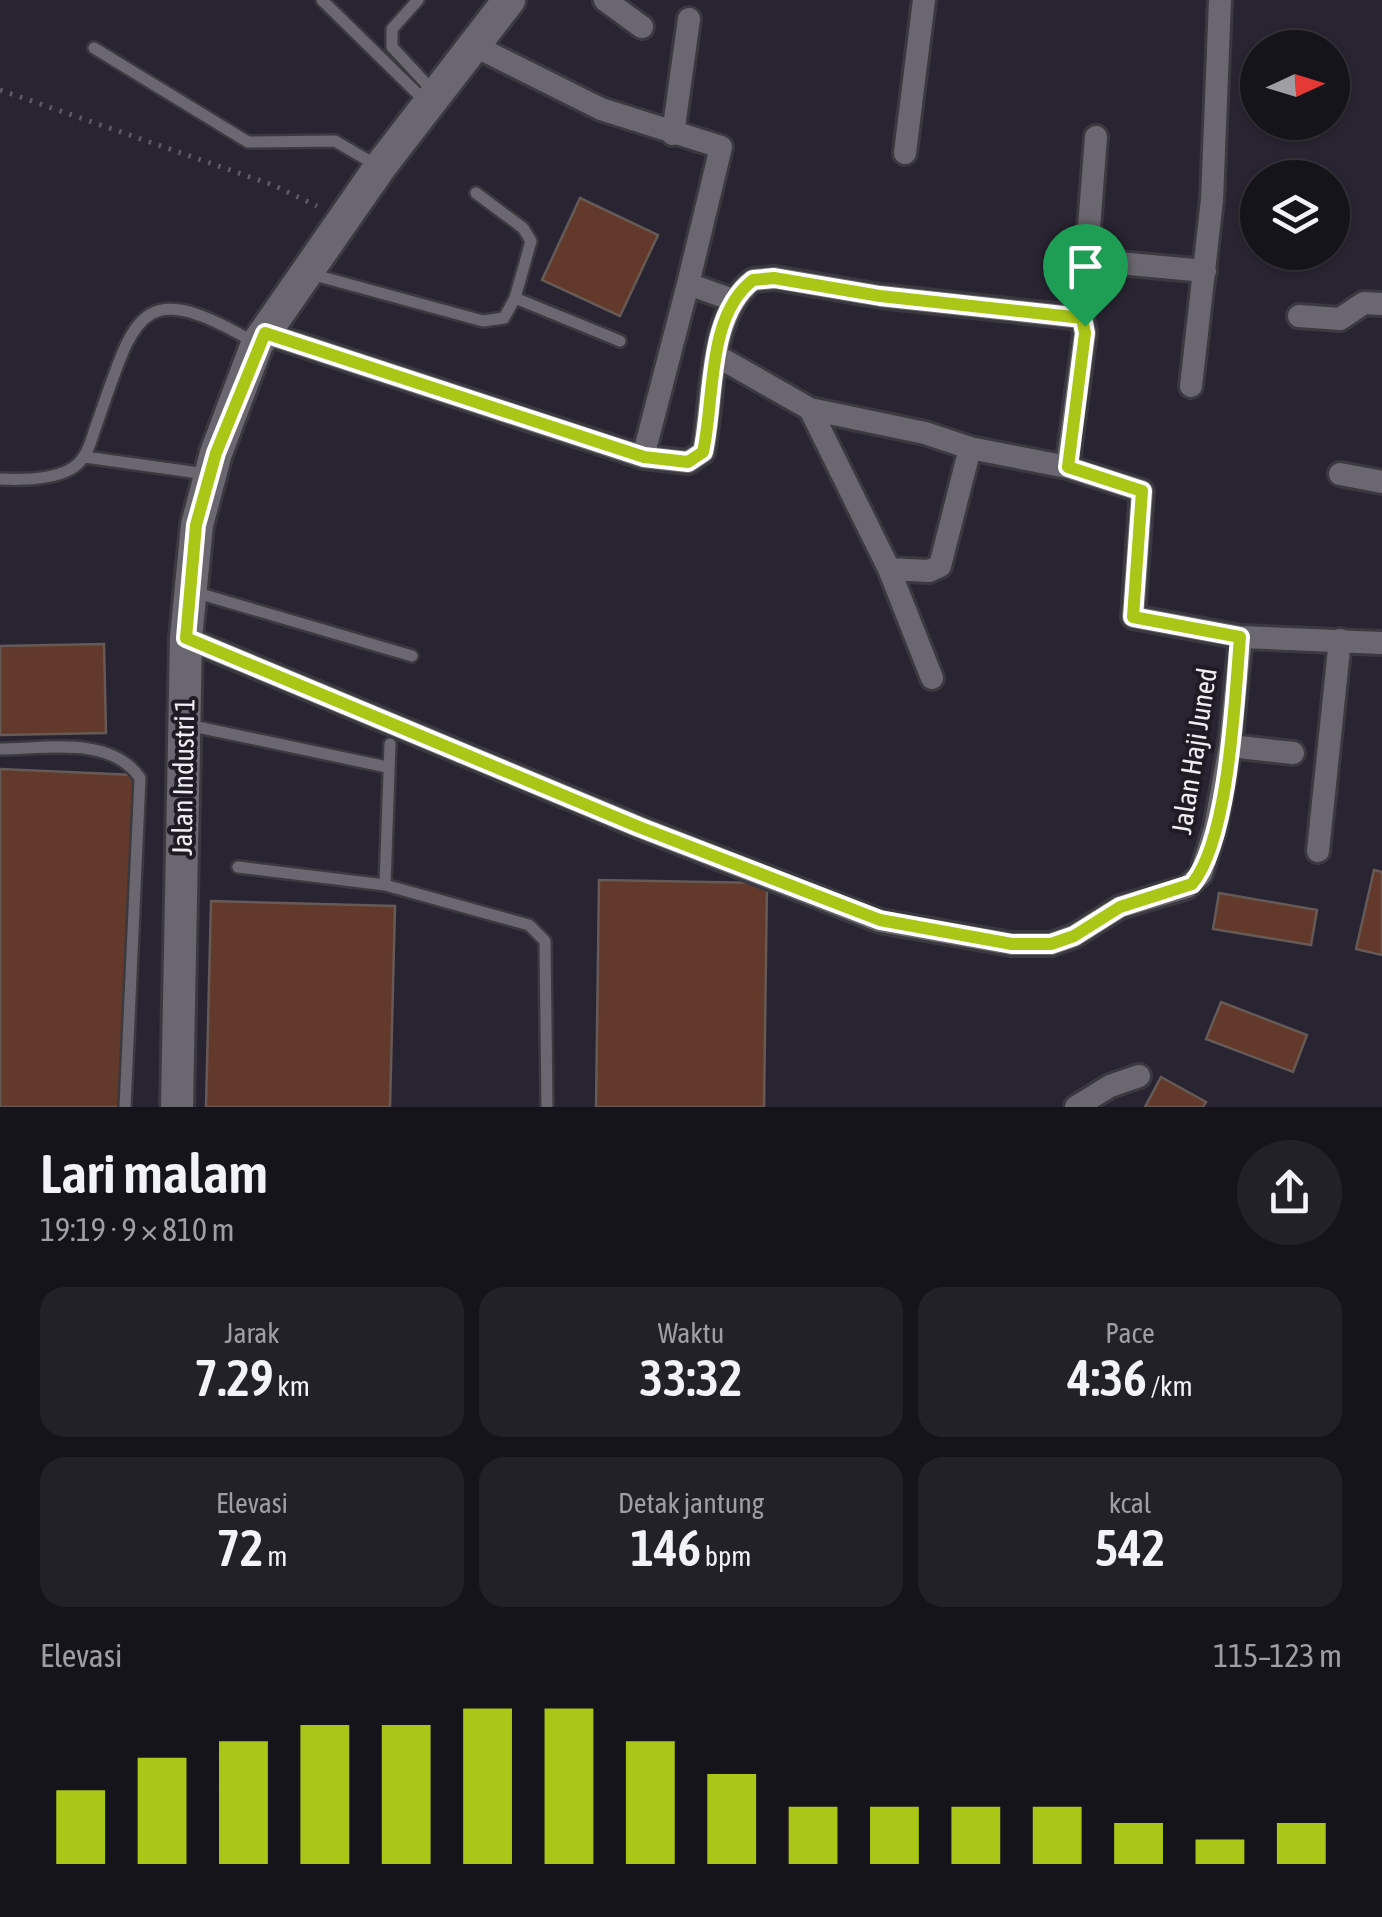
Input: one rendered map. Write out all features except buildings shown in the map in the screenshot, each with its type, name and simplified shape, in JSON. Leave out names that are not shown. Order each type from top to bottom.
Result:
[{"type":"street","points":[[605,0],[642,26]]},
{"type":"street","points":[[905,153],[924,0]]},
{"type":"street","points":[[1191,386],[1204,272],[1220,0]]},
{"type":"street","name":"Jalan Industri 1","points":[[176,1107],[186,638],[196,525],[210,474],[261,338],[342,219],[473,45],[499,4]]},
{"type":"street","points":[[674,134],[690,19]]},
{"type":"street","points":[[473,45],[600,109],[721,147],[644,457]]},
{"type":"street","points":[[1068,467],[1085,333],[1082,318],[1096,137]]},
{"type":"street","points":[[1086,260],[1204,272]]},
{"type":"street","points":[[261,338],[644,457],[688,462],[703,452],[717,356],[733,300],[753,280],[774,278],[880,296],[1082,318]]},
{"type":"street","points":[[688,284],[733,300]]},
{"type":"street","points":[[1299,316],[1340,319],[1364,303],[1382,304]]},
{"type":"street","points":[[717,356],[810,410],[925,432],[970,448],[1068,467],[1142,491],[1133,617],[1240,637],[1382,642]]},
{"type":"street","points":[[810,410],[889,569],[932,678]]},
{"type":"street","points":[[889,569],[929,572],[940,566],[970,448]]},
{"type":"street","points":[[1340,474],[1382,482]]},
{"type":"street","name":"Jalan Haji Juned","points":[[186,638],[639,827],[880,920],[1012,944],[1051,944],[1074,936],[1120,907],[1187,887],[1201,874],[1230,746],[1240,637]]},
{"type":"street","points":[[1318,851],[1340,640]]},
{"type":"street","points":[[1230,746],[1293,753]]},
{"type":"street","points":[[1076,1107],[1110,1086],[1139,1076]]},
{"type":"lane","points":[[322,0],[432,99]]},
{"type":"lane","points":[[418,0],[392,29],[392,48],[432,99]]},
{"type":"lane","points":[[94,48],[248,142],[335,141],[380,167]]},
{"type":"lane","points":[[306,272],[484,321],[504,318],[515,298],[531,240],[523,228],[476,193]]},
{"type":"lane","points":[[515,298],[620,341]]},
{"type":"lane","points":[[0,479],[47,477],[70,470],[85,457],[121,356],[141,320],[166,308],[188,308],[261,338]]},
{"type":"lane","points":[[85,457],[210,474]]},
{"type":"lane","points":[[190,591],[412,656]]},
{"type":"lane","points":[[184,724],[387,767]]},
{"type":"lane","points":[[385,885],[390,744]]},
{"type":"lane","points":[[0,749],[95,749],[130,766],[142,782],[125,1107]]},
{"type":"lane","points":[[238,867],[385,885],[529,925],[542,935],[548,1107]]},
{"type":"path","points":[[0,90],[273,185],[342,219]]},
{"type":"shaded area","points":[[0,0],[1382,0],[1382,1107],[0,1107]]},
{"type":"route","points":[[774,278],[880,296],[1068,315],[1082,318],[1085,326],[1068,467],[1142,491],[1144,512],[1131,605],[1133,617],[1240,637],[1230,746],[1215,828],[1201,874],[1187,887],[1120,907],[1074,936],[1051,944],[1012,944],[880,920],[639,827],[186,638],[196,525],[216,453],[257,344],[265,333],[644,457],[688,462],[703,452],[717,356],[733,300],[753,280],[774,278]]}]
